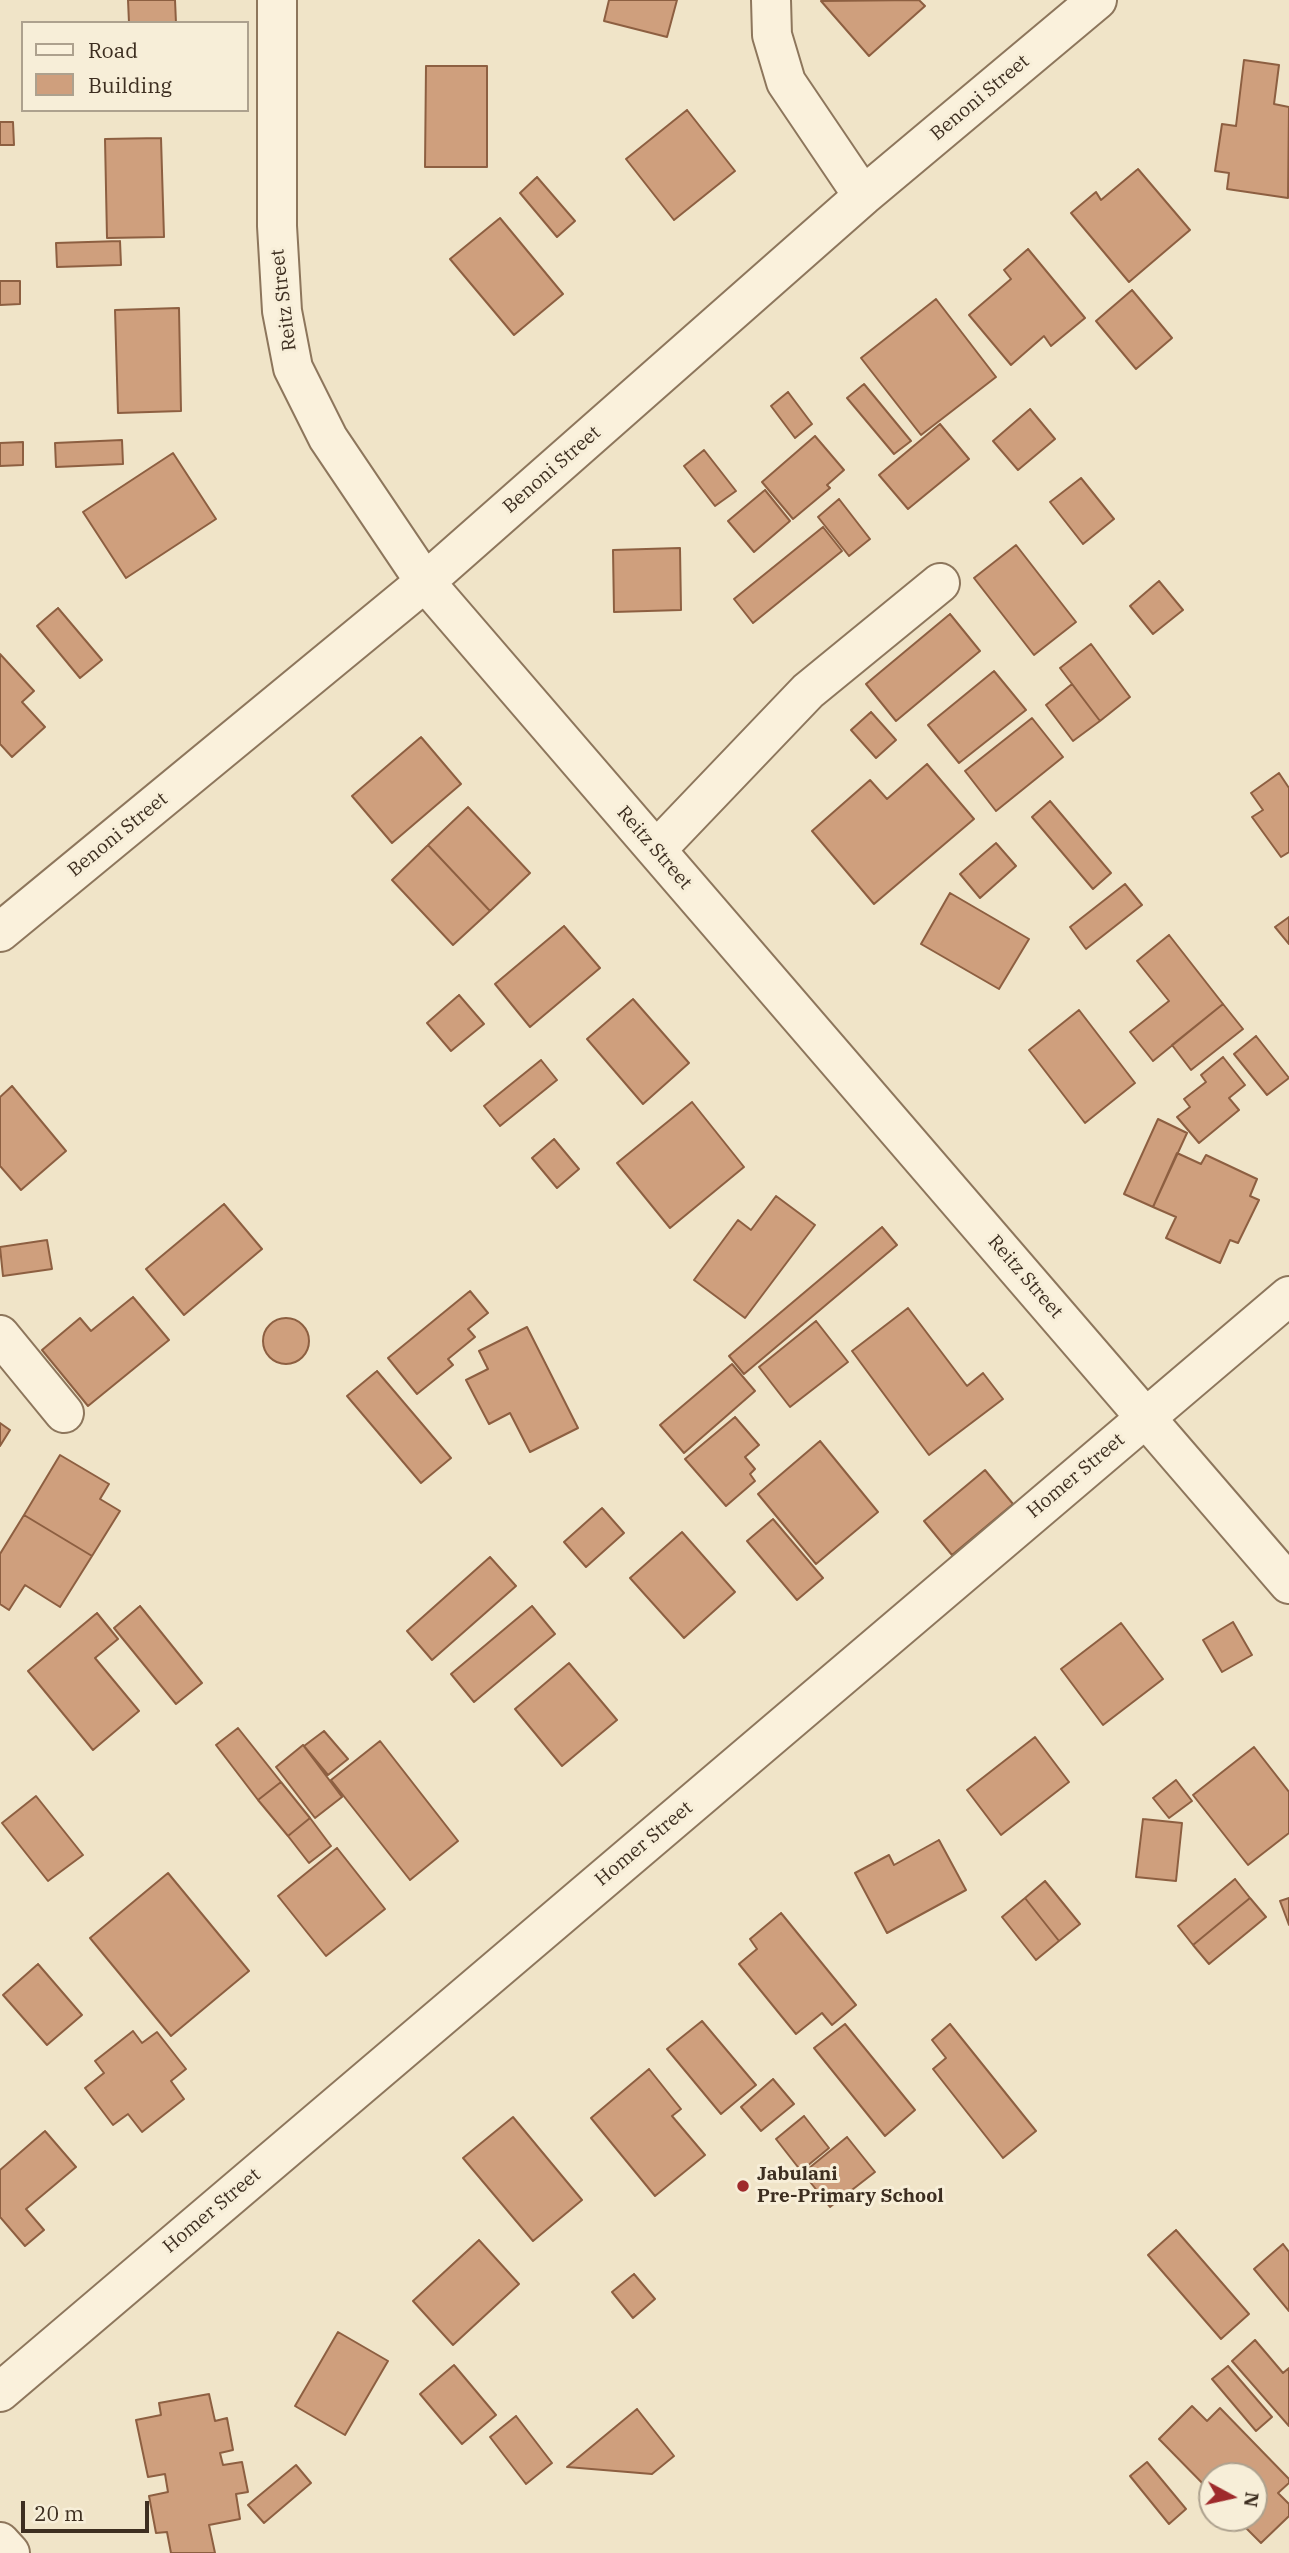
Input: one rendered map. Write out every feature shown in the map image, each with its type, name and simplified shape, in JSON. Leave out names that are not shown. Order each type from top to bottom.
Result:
[{"type":"street","name":"Reitz Street","points":[[277,0],[276,226],[282,310],[293,368],[328,438],[425,582],[1289,1584]]},
{"type":"street","points":[[771,0],[772,35],[786,82],[863,196]]},
{"type":"street","name":"Benoni Street","points":[[0,932],[425,582],[863,196],[1097,0]]},
{"type":"street","points":[[656,850],[808,691],[940,583]]},
{"type":"street","name":"Homer Street","points":[[0,2392],[1289,1296]]},
{"type":"street","points":[[0,1335],[64,1413]]},
{"type":"street","points":[[0,2542],[9,2553]]},
{"type":"building","points":[[128,0],[175,0],[176,21],[129,21]]},
{"type":"building","points":[[609,0],[677,0],[667,37],[604,21]]},
{"type":"building","points":[[919,0],[925,6],[869,56],[821,1]]},
{"type":"building","points":[[1244,60],[1279,65],[1274,104],[1289,107],[1288,198],[1227,189],[1229,173],[1215,171],[1222,124],[1236,126]]},
{"type":"building","points":[[426,66],[487,66],[487,167],[425,167]]},
{"type":"building","points":[[687,110],[735,171],[674,220],[626,159]]},
{"type":"building","points":[[0,122],[13,122],[14,145],[0,145]]},
{"type":"building","points":[[161,138],[164,237],[107,238],[105,139]]},
{"type":"building","points":[[1138,169],[1190,230],[1129,282],[1071,213],[1096,192],[1101,200]]},
{"type":"building","points":[[537,177],[575,221],[557,237],[520,193]]},
{"type":"building","points":[[500,218],[563,294],[514,335],[450,259]]},
{"type":"building","points":[[120,241],[121,265],[57,267],[56,243]]},
{"type":"building","points":[[1028,249],[1085,318],[1051,346],[1044,336],[1011,365],[969,315],[1011,279],[1004,270]]},
{"type":"building","points":[[0,281],[20,281],[20,304],[0,305]]},
{"type":"building","points":[[1132,290],[1172,338],[1136,369],[1096,321]]},
{"type":"building","points":[[936,299],[996,377],[921,435],[861,358]]},
{"type":"building","points":[[179,308],[181,411],[118,413],[115,310]]},
{"type":"building","points":[[864,384],[911,441],[894,454],[847,398]]},
{"type":"building","points":[[788,392],[812,424],[795,438],[771,406]]},
{"type":"building","points":[[1030,409],[1055,439],[1018,470],[993,441]]},
{"type":"building","points":[[940,424],[969,459],[908,509],[879,475]]},
{"type":"building","points":[[815,436],[844,470],[827,485],[830,488],[793,519],[762,482]]},
{"type":"building","points":[[122,440],[123,464],[56,467],[55,443]]},
{"type":"building","points":[[23,442],[23,465],[0,466],[0,443]]},
{"type":"building","points":[[704,450],[736,491],[715,506],[684,466]]},
{"type":"building","points":[[173,453],[216,519],[126,578],[83,512]]},
{"type":"building","points":[[1081,478],[1114,519],[1083,544],[1050,502]]},
{"type":"building","points":[[765,490],[790,521],[754,552],[728,521]]},
{"type":"building","points":[[839,499],[870,539],[849,556],[818,517]]},
{"type":"building","points":[[823,527],[842,551],[753,623],[734,599]]},
{"type":"building","points":[[1016,545],[1076,622],[1034,655],[974,578]]},
{"type":"building","points":[[680,548],[681,610],[614,612],[613,550]]},
{"type":"building","points":[[1159,581],[1183,610],[1153,634],[1130,606]]},
{"type":"building","points":[[58,608],[102,660],[80,678],[37,626]]},
{"type":"building","points":[[950,614],[980,651],[896,721],[866,684]]},
{"type":"building","points":[[1091,644],[1130,697],[1100,721],[1060,668]]},
{"type":"building","points":[[0,654],[34,691],[22,702],[45,727],[12,757],[0,744]]},
{"type":"building","points":[[994,671],[1026,710],[959,763],[928,725]]},
{"type":"building","points":[[1072,684],[1100,721],[1073,741],[1046,705]]},
{"type":"building","points":[[871,712],[896,740],[876,758],[851,730]]},
{"type":"building","points":[[1032,718],[1063,757],[996,811],[965,771]]},
{"type":"building","points":[[421,737],[461,784],[392,843],[352,796]]},
{"type":"building","points":[[927,764],[974,819],[874,904],[812,831],[870,780],[887,799]]},
{"type":"building","points":[[1279,773],[1289,788],[1289,852],[1281,857],[1252,817],[1263,810],[1251,793]]},
{"type":"building","points":[[1050,801],[1111,873],[1093,889],[1032,817]]},
{"type":"building","points":[[468,807],[530,873],[490,911],[428,845]]},
{"type":"building","points":[[996,843],[1016,866],[980,898],[960,874]]},
{"type":"building","points":[[428,845],[490,911],[453,945],[392,880]]},
{"type":"building","points":[[1125,884],[1142,905],[1086,949],[1070,927]]},
{"type":"building","points":[[950,893],[1029,939],[999,989],[921,944]]},
{"type":"building","points":[[1289,917],[1289,944],[1275,927]]},
{"type":"building","points":[[564,926],[600,968],[530,1027],[495,984]]},
{"type":"building","points":[[1169,935],[1223,1004],[1153,1061],[1130,1032],[1169,1001],[1137,961]]},
{"type":"building","points":[[459,995],[484,1024],[451,1051],[427,1023]]},
{"type":"building","points":[[633,999],[689,1063],[643,1104],[587,1039]]},
{"type":"building","points":[[1223,1004],[1243,1029],[1191,1070],[1172,1045]]},
{"type":"building","points":[[1079,1010],[1135,1083],[1085,1123],[1029,1050]]},
{"type":"building","points":[[1256,1036],[1289,1078],[1267,1095],[1234,1054]]},
{"type":"building","points":[[1223,1057],[1245,1085],[1229,1098],[1239,1110],[1199,1143],[1177,1117],[1190,1107],[1184,1099],[1206,1082],[1201,1075]]},
{"type":"building","points":[[541,1060],[557,1080],[500,1126],[484,1106]]},
{"type":"building","points":[[12,1086],[66,1151],[21,1190],[0,1166],[0,1097]]},
{"type":"building","points":[[692,1102],[744,1167],[670,1228],[617,1163]]},
{"type":"building","points":[[1158,1119],[1187,1133],[1153,1207],[1124,1194]]},
{"type":"building","points":[[554,1139],[579,1169],[557,1188],[532,1158]]},
{"type":"building","points":[[1177,1153],[1201,1164],[1206,1155],[1257,1179],[1250,1196],[1259,1200],[1238,1243],[1230,1240],[1220,1263],[1166,1238],[1176,1217],[1153,1207]]},
{"type":"building","points":[[776,1196],[815,1225],[745,1318],[694,1280],[738,1220],[751,1230]]},
{"type":"building","points":[[224,1204],[262,1249],[184,1315],[146,1269]]},
{"type":"building","points":[[882,1227],[897,1245],[744,1374],[729,1356]]},
{"type":"building","points":[[47,1240],[52,1269],[3,1276],[0,1247]]},
{"type":"building","points":[[470,1291],[488,1313],[468,1329],[475,1337],[448,1359],[453,1365],[417,1394],[388,1358]]},
{"type":"building","points":[[133,1297],[169,1340],[88,1406],[42,1350],[80,1318],[91,1331]]},
{"type":"building","points":[[908,1308],[967,1386],[983,1373],[1003,1399],[929,1455],[852,1351]]},
{"type":"building","points":[[286,1318],[302,1325],[309,1341],[302,1357],[286,1364],[270,1357],[263,1341],[270,1325]]},
{"type":"building","points":[[816,1321],[848,1362],[790,1407],[759,1367]]},
{"type":"building","points":[[527,1327],[578,1428],[530,1452],[510,1413],[489,1424],[466,1380],[488,1369],[479,1351]]},
{"type":"building","points":[[732,1364],[755,1391],[684,1453],[660,1425]]},
{"type":"building","points":[[377,1371],[451,1458],[421,1483],[347,1396]]},
{"type":"building","points":[[735,1417],[759,1445],[745,1457],[755,1469],[750,1474],[755,1481],[726,1506],[685,1459]]},
{"type":"building","points":[[0,1423],[10,1430],[0,1446]]},
{"type":"building","points":[[820,1441],[878,1512],[816,1564],[758,1494]]},
{"type":"building","points":[[60,1455],[109,1484],[100,1499],[120,1511],[92,1556],[24,1515]]},
{"type":"building","points":[[985,1470],[1013,1504],[952,1555],[924,1521]]},
{"type":"building","points":[[602,1508],[624,1533],[586,1567],[564,1542]]},
{"type":"building","points":[[24,1515],[92,1556],[60,1607],[25,1585],[9,1610],[0,1604],[0,1554]]},
{"type":"building","points":[[773,1519],[823,1578],[797,1600],[747,1541]]},
{"type":"building","points":[[682,1532],[735,1592],[684,1638],[630,1578]]},
{"type":"building","points":[[490,1557],[516,1586],[432,1660],[407,1631]]},
{"type":"building","points":[[140,1606],[202,1683],[176,1704],[114,1628]]},
{"type":"building","points":[[532,1606],[555,1634],[474,1702],[451,1674]]},
{"type":"building","points":[[97,1613],[118,1639],[95,1658],[139,1711],[93,1750],[28,1671]]},
{"type":"building","points":[[1233,1622],[1252,1655],[1222,1672],[1203,1640]]},
{"type":"building","points":[[1121,1623],[1163,1679],[1103,1725],[1061,1669]]},
{"type":"building","points":[[569,1663],[617,1720],[562,1766],[515,1709]]},
{"type":"building","points":[[238,1728],[281,1782],[258,1800],[216,1745]]},
{"type":"building","points":[[324,1731],[348,1759],[328,1775],[304,1746]]},
{"type":"building","points":[[1035,1737],[1069,1782],[1001,1835],[967,1790]]},
{"type":"building","points":[[380,1741],[458,1841],[410,1880],[331,1780]]},
{"type":"building","points":[[303,1745],[342,1797],[315,1818],[276,1767]]},
{"type":"building","points":[[1254,1747],[1289,1792],[1289,1833],[1248,1865],[1193,1795]]},
{"type":"building","points":[[1176,1780],[1192,1801],[1169,1818],[1153,1798]]},
{"type":"building","points":[[281,1782],[310,1818],[288,1836],[258,1800]]},
{"type":"building","points":[[36,1796],[83,1855],[48,1881],[2,1823]]},
{"type":"building","points":[[310,1818],[331,1846],[309,1863],[288,1836]]},
{"type":"building","points":[[1143,1819],[1182,1823],[1176,1881],[1136,1877]]},
{"type":"building","points":[[939,1840],[966,1890],[887,1933],[855,1873],[889,1855],[894,1865]]},
{"type":"building","points":[[337,1848],[385,1909],[326,1956],[278,1896]]},
{"type":"building","points":[[168,1873],[249,1971],[171,2036],[90,1938]]},
{"type":"building","points":[[1235,1879],[1250,1898],[1193,1945],[1178,1926]]},
{"type":"building","points":[[1045,1881],[1080,1924],[1059,1941],[1025,1898]]},
{"type":"building","points":[[1025,1898],[1059,1941],[1036,1960],[1002,1917]]},
{"type":"building","points":[[1250,1898],[1266,1917],[1209,1964],[1193,1945]]},
{"type":"building","points":[[1289,1898],[1289,1925],[1280,1901]]},
{"type":"building","points":[[781,1913],[856,2005],[832,2025],[822,2013],[796,2034],[739,1964],[757,1949],[750,1939]]},
{"type":"building","points":[[38,1964],[82,2015],[47,2045],[3,1995]]},
{"type":"building","points":[[702,2021],[756,2085],[721,2114],[667,2049]]},
{"type":"building","points":[[845,2024],[915,2110],[885,2136],[814,2048]]},
{"type":"building","points":[[950,2024],[1036,2131],[1003,2158],[933,2069],[946,2058],[932,2040]]},
{"type":"building","points":[[133,2031],[142,2043],[157,2032],[186,2069],[171,2081],[184,2099],[142,2132],[128,2114],[113,2125],[85,2088],[104,2073],[95,2061]]},
{"type":"building","points":[[649,2069],[681,2109],[672,2116],[705,2155],[655,2196],[591,2118]]},
{"type":"building","points":[[773,2079],[794,2104],[761,2131],[741,2107]]},
{"type":"building","points":[[804,2116],[829,2148],[801,2171],[776,2139]]},
{"type":"building","points":[[513,2117],[582,2200],[533,2241],[463,2158]]},
{"type":"building","points":[[45,2131],[76,2167],[26,2209],[44,2230],[25,2246],[0,2217],[0,2170]]},
{"type":"building","points":[[847,2137],[875,2172],[830,2207],[803,2173]]},
{"type":"building","points":[[1176,2230],[1249,2314],[1221,2339],[1148,2255]]},
{"type":"building","points":[[479,2240],[519,2284],[453,2345],[413,2301]]},
{"type":"building","points":[[1283,2244],[1289,2252],[1289,2311],[1254,2269]]},
{"type":"building","points":[[634,2274],[655,2299],[633,2318],[612,2292]]},
{"type":"building","points":[[338,2332],[388,2361],[345,2435],[295,2406]]},
{"type":"building","points":[[1255,2340],[1283,2373],[1289,2368],[1289,2426],[1232,2361]]},
{"type":"building","points":[[454,2365],[496,2415],[462,2444],[420,2394]]},
{"type":"building","points":[[1228,2366],[1272,2417],[1256,2431],[1212,2379]]},
{"type":"building","points":[[209,2394],[215,2421],[227,2418],[233,2450],[220,2453],[223,2465],[242,2462],[248,2492],[236,2494],[240,2519],[209,2525],[215,2553],[171,2553],[167,2532],[156,2533],[149,2496],[168,2492],[165,2474],[148,2477],[136,2420],[161,2415],[159,2403]]},
{"type":"building","points":[[1192,2406],[1207,2421],[1220,2408],[1289,2479],[1289,2483],[1278,2493],[1289,2504],[1289,2516],[1261,2543],[1250,2532],[1268,2532],[1268,2462],[1198,2462],[1198,2479],[1159,2439]]},
{"type":"building","points":[[637,2409],[674,2456],[652,2474],[567,2467]]},
{"type":"building","points":[[516,2416],[552,2463],[526,2484],[490,2437]]},
{"type":"building","points":[[1147,2462],[1186,2509],[1169,2524],[1130,2476]]},
{"type":"building","points":[[296,2465],[311,2483],[264,2523],[248,2505]]},
{"type":"place","name":"Jabulani Pre-Primary School","points":[[743,2186]]}]
